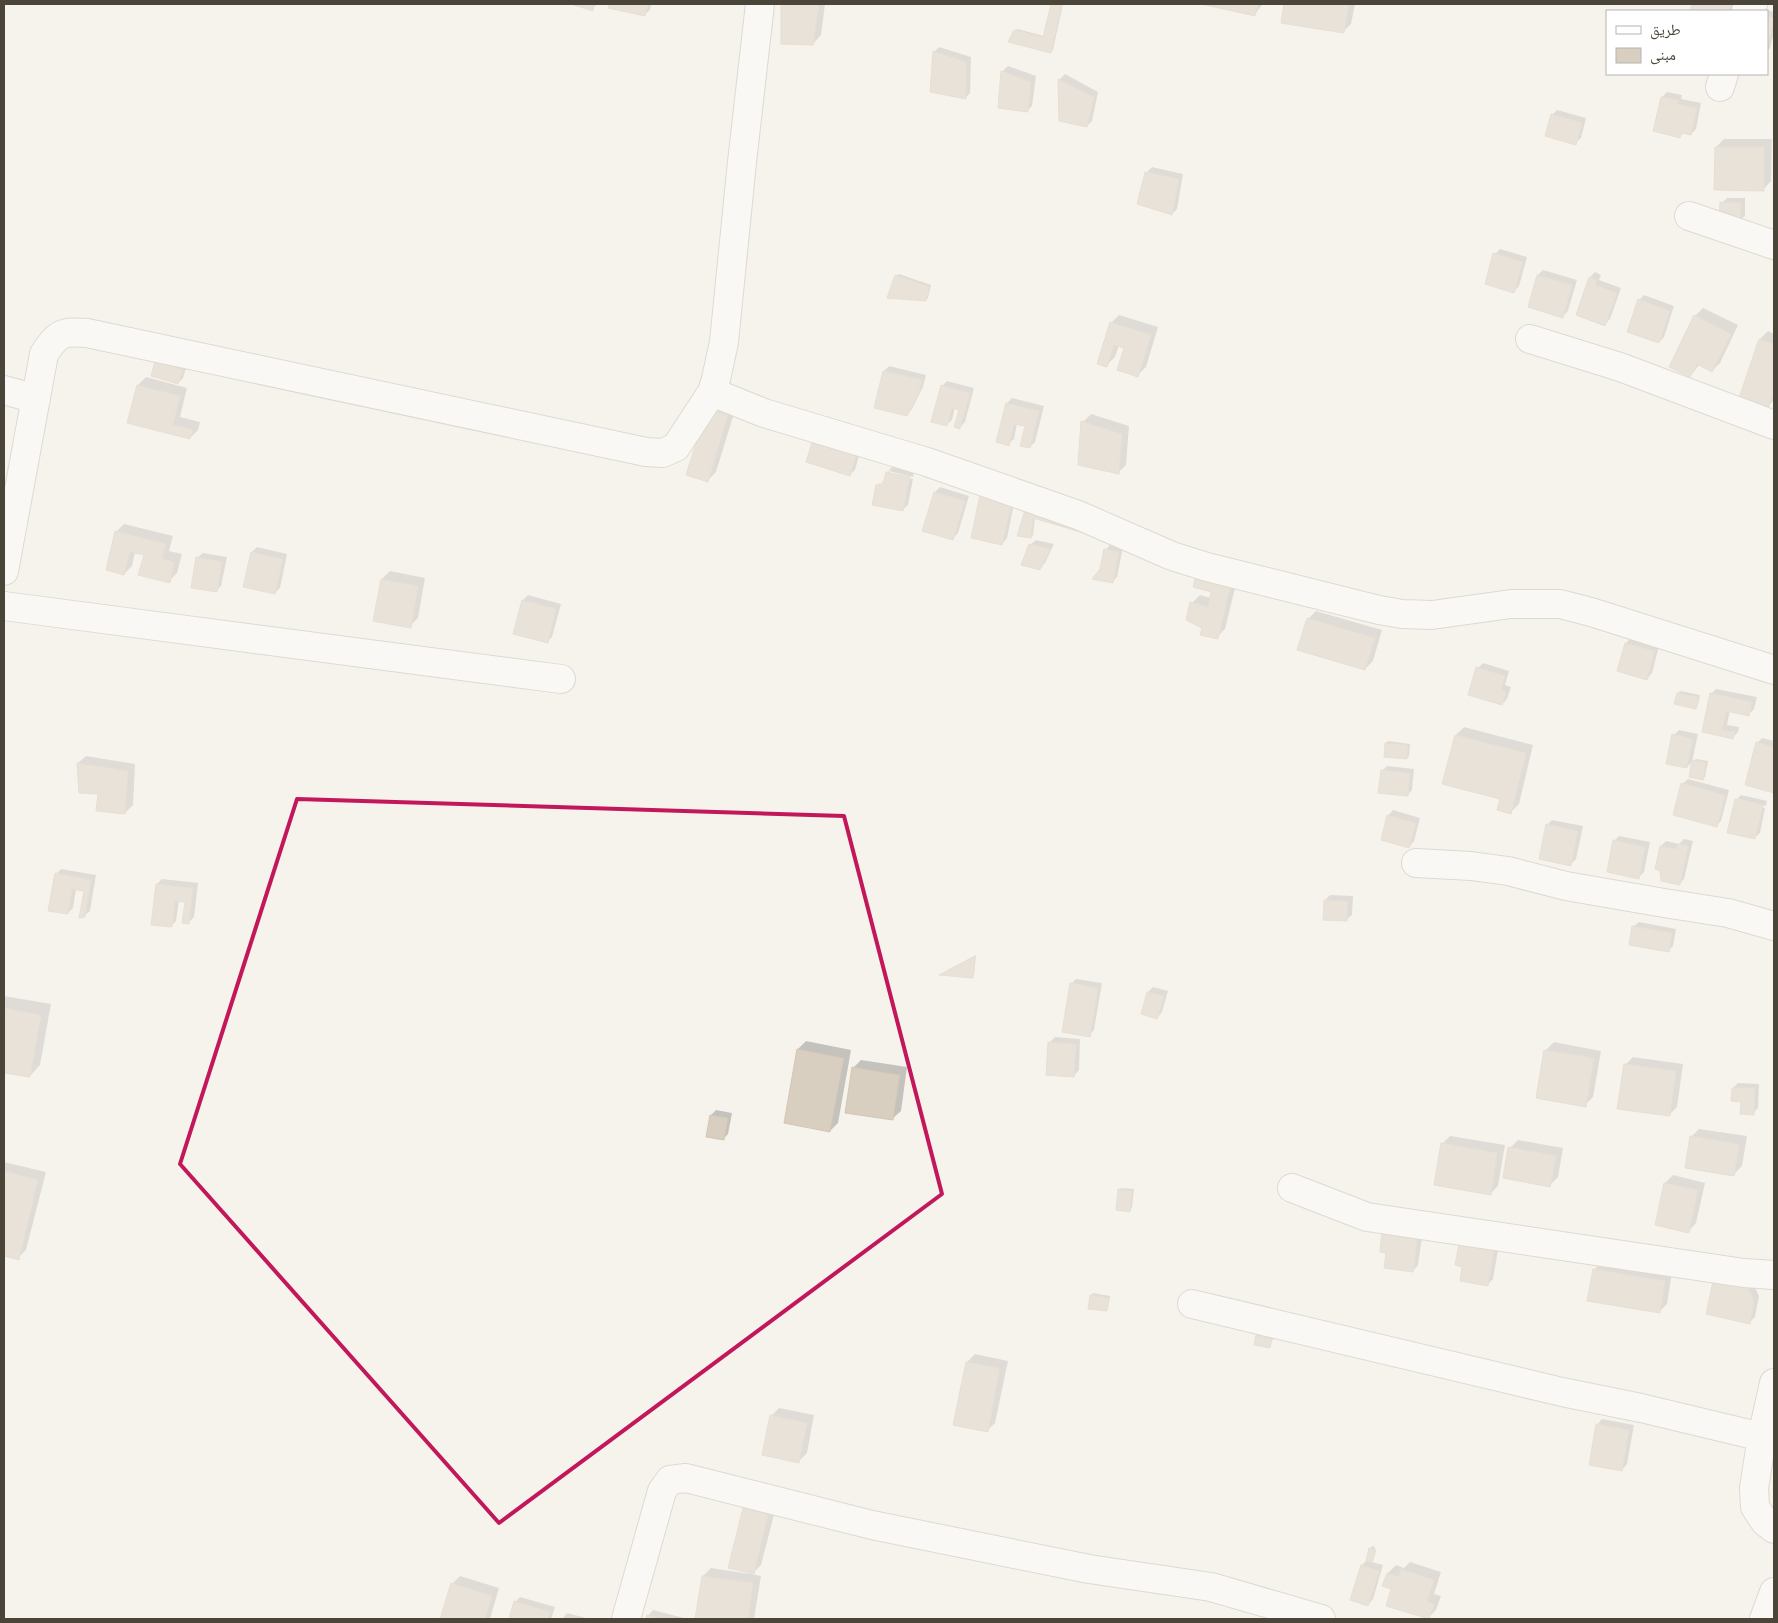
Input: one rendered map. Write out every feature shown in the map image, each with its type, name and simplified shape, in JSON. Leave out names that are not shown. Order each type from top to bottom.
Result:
[{"type":"street","points":[[4,571],[44,354],[54,338],[69,332],[97,335],[646,452],[663,453],[676,446],[712,392],[724,342],[760,4]]},
{"type":"street","points":[[1689,216],[1774,245]]},
{"type":"street","points":[[1530,339],[1620,366],[1774,425]]},
{"type":"street","points":[[4,390],[36,399]]},
{"type":"street","points":[[712,392],[764,413],[927,462],[1043,502],[1078,515],[1172,556],[1206,567],[1402,614],[1432,615],[1511,604],[1560,604],[1774,670]]},
{"type":"street","points":[[4,606],[561,679]]},
{"type":"street","points":[[1416,863],[1471,866],[1508,871],[1566,886],[1728,912],[1774,926]]},
{"type":"street","points":[[1292,1188],[1367,1218],[1744,1273],[1774,1275]]},
{"type":"street","points":[[1192,1304],[1562,1392],[1641,1408],[1762,1437]]},
{"type":"street","points":[[1774,1383],[1762,1437],[1754,1488],[1755,1507],[1765,1522],[1774,1530]]},
{"type":"street","points":[[626,1619],[662,1491],[670,1480],[686,1478],[872,1525],[1089,1569],[1211,1587],[1321,1619]]},
{"type":"street","points":[[1764,1619],[1774,1592]]},
{"type":"highlighted area","points":[[297,799],[844,816],[942,1194],[499,1523],[180,1164]]},
{"type":"building","points":[[571,4],[594,4],[593,11]]},
{"type":"building","points":[[609,4],[648,4],[645,16],[608,8]]},
{"type":"building","points":[[781,4],[819,4],[813,45],[781,44]]},
{"type":"building","points":[[1051,4],[1062,4],[1051,53],[1008,42],[1014,30],[1043,37]]},
{"type":"building","points":[[1201,4],[1258,4],[1255,16]]},
{"type":"building","points":[[1284,4],[1349,4],[1344,33],[1281,23]]},
{"type":"building","points":[[1692,4],[1731,4],[1729,10],[1690,10]]},
{"type":"building","points":[[1768,16],[1774,18],[1768,44]]},
{"type":"building","points":[[933,51],[966,62],[966,99],[930,92]]},
{"type":"building","points":[[1001,71],[1031,82],[1028,112],[998,108]]},
{"type":"building","points":[[1058,79],[1094,97],[1087,127],[1059,121]]},
{"type":"building","points":[[1661,97],[1678,100],[1677,104],[1697,108],[1691,135],[1682,133],[1680,138],[1653,131]]},
{"type":"building","points":[[1551,114],[1582,123],[1576,145],[1545,136]]},
{"type":"building","points":[[1715,147],[1764,147],[1764,191],[1714,190]]},
{"type":"building","points":[[1145,172],[1179,179],[1172,215],[1137,204]]},
{"type":"building","points":[[1720,202],[1741,203],[1740,222],[1719,221]]},
{"type":"building","points":[[1493,253],[1523,262],[1514,293],[1485,284]]},
{"type":"building","points":[[895,275],[930,287],[926,301],[887,298]]},
{"type":"building","points":[[1537,275],[1572,285],[1563,318],[1528,307]]},
{"type":"building","points":[[1589,277],[1597,280],[1595,285],[1617,293],[1605,326],[1576,315]]},
{"type":"building","points":[[1638,299],[1670,311],[1659,343],[1627,332]]},
{"type":"building","points":[[1694,315],[1731,334],[1712,372],[1697,364],[1690,377],[1669,367]]},
{"type":"building","points":[[1110,322],[1151,335],[1138,377],[1117,370],[1124,348],[1114,345],[1107,367],[1097,364]]},
{"type":"building","points":[[1759,339],[1774,344],[1774,396],[1768,408],[1739,398]]},
{"type":"building","points":[[155,361],[183,370],[178,384],[151,376]]},
{"type":"building","points":[[883,371],[922,380],[919,393],[907,416],[874,408]]},
{"type":"building","points":[[137,385],[180,396],[173,425],[193,430],[190,439],[127,423]]},
{"type":"building","points":[[941,385],[970,393],[960,429],[954,427],[959,410],[952,408],[947,426],[931,422]]},
{"type":"building","points":[[1006,403],[1039,411],[1030,448],[1020,446],[1025,426],[1014,424],[1009,446],[996,442]]},
{"type":"building","points":[[707,408],[728,415],[708,482],[686,475]]},
{"type":"building","points":[[1081,421],[1122,434],[1119,474],[1078,465]]},
{"type":"building","points":[[814,436],[858,449],[850,476],[806,462]]},
{"type":"building","points":[[886,472],[910,477],[903,511],[872,505],[876,485],[883,484]]},
{"type":"building","points":[[934,492],[965,501],[953,540],[922,531]]},
{"type":"building","points":[[980,495],[1012,502],[1002,545],[971,538]]},
{"type":"building","points":[[1026,507],[1094,536],[1033,518],[1031,538],[1017,536]]},
{"type":"building","points":[[115,531],[166,544],[162,559],[174,562],[170,583],[138,575],[144,555],[130,552],[124,575],[106,570]]},
{"type":"building","points":[[1029,544],[1050,549],[1040,570],[1021,565]]},
{"type":"building","points":[[1104,549],[1119,552],[1113,583],[1092,579],[1100,569]]},
{"type":"building","points":[[251,552],[283,559],[275,594],[243,587]]},
{"type":"building","points":[[196,557],[222,562],[217,592],[191,588]]},
{"type":"building","points":[[1197,571],[1232,580],[1218,639],[1200,635],[1202,628],[1186,620],[1190,602],[1208,607],[1211,592],[1193,587]]},
{"type":"building","points":[[381,579],[418,586],[411,628],[373,621]]},
{"type":"building","points":[[522,600],[556,609],[548,643],[513,634]]},
{"type":"building","points":[[1307,618],[1375,638],[1365,670],[1297,650]]},
{"type":"building","points":[[1625,643],[1655,651],[1647,680],[1617,671]]},
{"type":"building","points":[[1476,667],[1505,676],[1501,690],[1506,692],[1502,705],[1468,695]]},
{"type":"building","points":[[1677,693],[1699,697],[1696,709],[1674,704]]},
{"type":"building","points":[[1710,693],[1752,702],[1749,716],[1726,711],[1722,730],[1735,732],[1733,739],[1702,732]]},
{"type":"building","points":[[1672,734],[1693,739],[1687,768],[1666,764]]},
{"type":"building","points":[[1455,735],[1526,753],[1511,814],[1497,810],[1500,799],[1442,784]]},
{"type":"building","points":[[1756,742],[1774,747],[1774,793],[1745,785]]},
{"type":"building","points":[[1385,743],[1408,745],[1407,759],[1384,757]]},
{"type":"building","points":[[1692,760],[1706,763],[1703,780],[1689,777]]},
{"type":"building","points":[[77,763],[128,771],[125,814],[96,811],[98,794],[79,793]]},
{"type":"building","points":[[1381,770],[1410,773],[1408,796],[1378,793]]},
{"type":"building","points":[[1681,783],[1725,795],[1717,827],[1673,815]]},
{"type":"building","points":[[1735,799],[1763,806],[1755,839],[1727,833]]},
{"type":"building","points":[[1387,815],[1416,823],[1409,848],[1381,840]]},
{"type":"building","points":[[1546,824],[1578,831],[1571,866],[1539,859]]},
{"type":"building","points":[[1613,840],[1645,847],[1639,879],[1607,872]]},
{"type":"building","points":[[1678,844],[1688,846],[1680,885],[1661,881],[1660,871],[1655,869],[1660,846],[1676,849]]},
{"type":"building","points":[[55,873],[91,880],[85,917],[79,918],[84,891],[72,889],[68,914],[48,911]]},
{"type":"building","points":[[156,884],[193,888],[189,924],[182,923],[185,902],[175,901],[172,927],[151,925]]},
{"type":"building","points":[[1324,900],[1348,901],[1347,921],[1323,920]]},
{"type":"building","points":[[1632,926],[1672,933],[1669,952],[1629,945]]},
{"type":"building","points":[[975,956],[973,978],[939,975]]},
{"type":"building","points":[[1070,983],[1098,988],[1090,1037],[1062,1032]]},
{"type":"building","points":[[1147,992],[1164,996],[1157,1019],[1141,1014]]},
{"type":"building","points":[[4,1008],[41,1015],[30,1077],[4,1073]]},
{"type":"building","points":[[1048,1042],[1076,1044],[1074,1077],[1046,1075]]},
{"type":"building","points":[[797,1049],[844,1058],[830,1132],[784,1123]]},
{"type":"building","points":[[1544,1050],[1594,1058],[1586,1107],[1536,1098]]},
{"type":"building","points":[[1624,1064],[1676,1071],[1670,1116],[1617,1109]]},
{"type":"building","points":[[852,1067],[900,1075],[893,1120],[845,1113]]},
{"type":"building","points":[[1732,1088],[1755,1088],[1754,1115],[1740,1114],[1741,1102],[1731,1101]]},
{"type":"building","points":[[710,1115],[728,1118],[724,1140],[706,1137]]},
{"type":"building","points":[[1690,1136],[1739,1144],[1734,1176],[1685,1168]]},
{"type":"building","points":[[1441,1143],[1497,1153],[1491,1195],[1434,1185]]},
{"type":"building","points":[[1508,1147],[1556,1156],[1550,1187],[1503,1178]]},
{"type":"building","points":[[4,1171],[38,1180],[19,1260],[4,1256]]},
{"type":"building","points":[[1664,1183],[1698,1190],[1689,1233],[1655,1225]]},
{"type":"building","points":[[1118,1189],[1132,1191],[1130,1212],[1116,1210]]},
{"type":"building","points":[[1382,1231],[1418,1235],[1413,1272],[1384,1268],[1386,1253],[1380,1252]]},
{"type":"building","points":[[1459,1243],[1494,1249],[1488,1286],[1460,1281],[1462,1267],[1455,1265]]},
{"type":"building","points":[[1593,1269],[1665,1281],[1660,1313],[1587,1301]]},
{"type":"building","points":[[1713,1281],[1748,1288],[1754,1302],[1750,1324],[1706,1314]]},
{"type":"building","points":[[1090,1295],[1109,1298],[1107,1311],[1088,1309]]},
{"type":"building","points":[[1256,1335],[1272,1339],[1270,1348],[1254,1345]]},
{"type":"building","points":[[966,1362],[1000,1368],[988,1432],[953,1425]]},
{"type":"building","points":[[770,1415],[807,1423],[799,1463],[762,1455]]},
{"type":"building","points":[[1596,1424],[1629,1430],[1622,1471],[1589,1465]]},
{"type":"building","points":[[743,1508],[768,1514],[754,1574],[728,1568]]},
{"type":"building","points":[[1369,1548],[1376,1550],[1372,1563],[1366,1561]]},
{"type":"building","points":[[1361,1565],[1379,1571],[1368,1606],[1350,1600]]},
{"type":"building","points":[[1401,1569],[1434,1580],[1427,1602],[1434,1604],[1429,1619],[1386,1606],[1391,1589],[1382,1586],[1387,1573],[1399,1577]]},
{"type":"building","points":[[702,1576],[753,1583],[748,1619],[695,1619]]},
{"type":"building","points":[[451,1583],[492,1596],[485,1619],[440,1619]]},
{"type":"building","points":[[514,1601],[550,1612],[548,1619],[509,1619]]},
{"type":"building","points":[[647,1615],[664,1619],[646,1619]]}]
